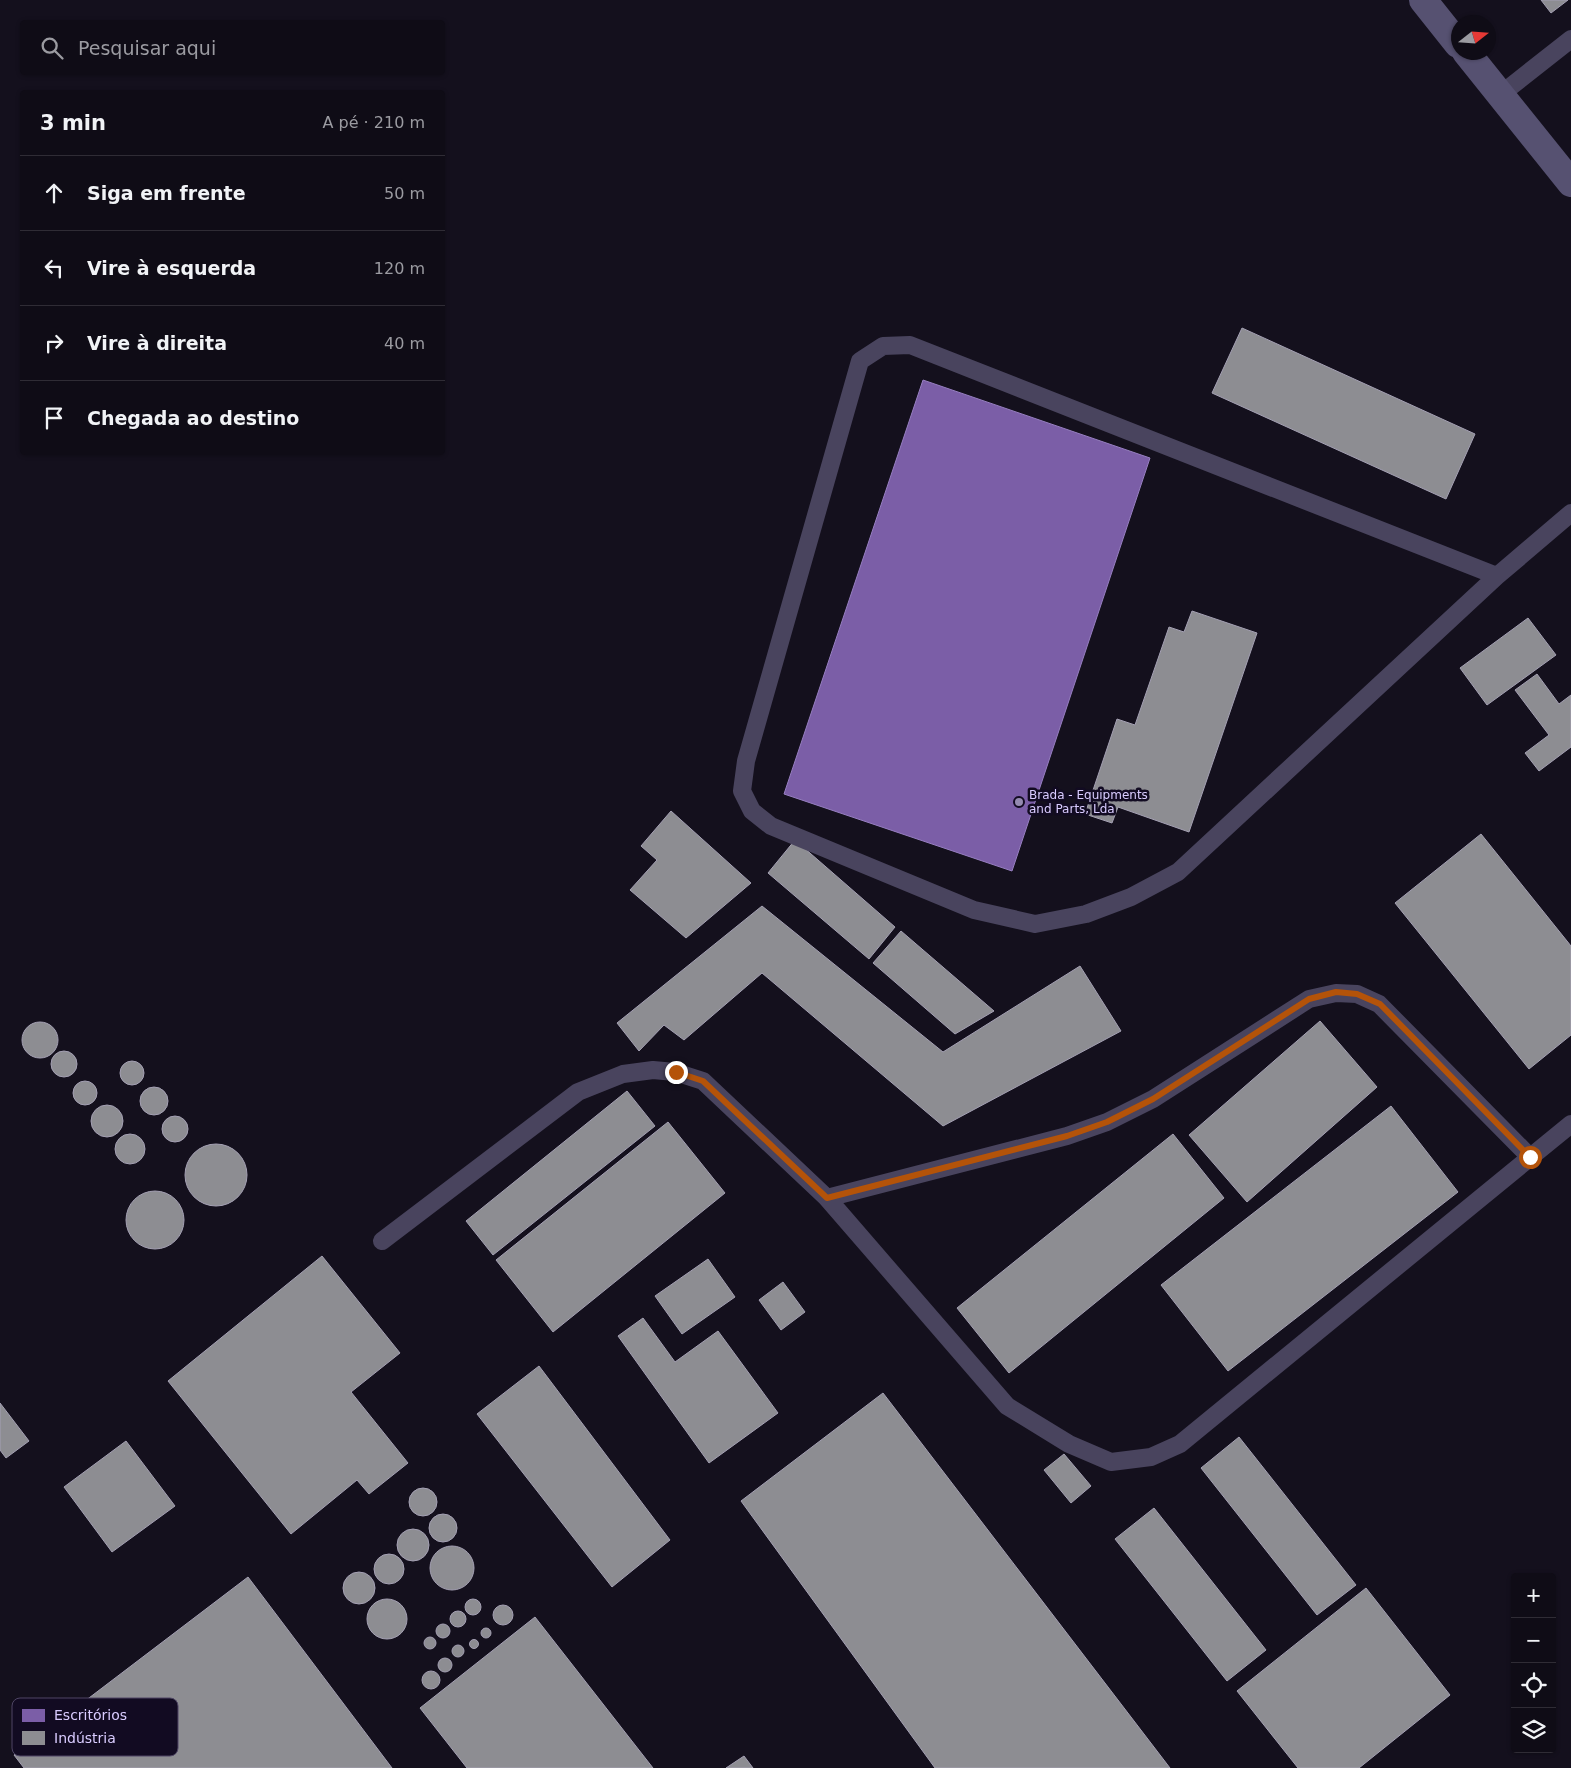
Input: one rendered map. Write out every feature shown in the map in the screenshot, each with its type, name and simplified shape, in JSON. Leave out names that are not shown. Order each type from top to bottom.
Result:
[{"type":"main road","points":[[1423,0],[1451,35]]},
{"type":"main road","points":[[1472,60],[1571,183]]},
{"type":"lane","points":[[1500,95],[1571,39]]},
{"type":"lane","points":[[1497,576],[910,345],[883,346],[860,361],[746,761],[742,791],[752,811],[771,826],[974,910],[1035,924],[1086,914],[1131,897],[1178,872],[1497,576],[1571,513]]},
{"type":"lane","points":[[827,1198],[1058,1138],[1107,1122],[1153,1099],[1309,999],[1336,992],[1357,994],[1380,1004],[1530,1157]]},
{"type":"lane","points":[[382,1241],[578,1092],[623,1074],[653,1070],[676,1072],[703,1081],[827,1198],[1007,1406],[1069,1444],[1110,1462],[1150,1457],[1180,1444],[1571,1124]]},
{"type":"building: Escritórios","points":[[923,380],[1150,458],[1012,871],[784,794]]},
{"type":"building: Indústria","points":[[1541,0],[1568,0],[1551,13]]},
{"type":"building: Indústria","points":[[1242,328],[1475,434],[1446,499],[1212,393]]},
{"type":"building: Indústria","points":[[1192,611],[1257,633],[1189,832],[1118,807],[1112,823],[1085,814],[1117,719],[1135,725],[1169,627],[1184,632]]},
{"type":"building: Indústria","points":[[1528,618],[1556,655],[1487,705],[1460,668]]},
{"type":"building: Indústria","points":[[1537,674],[1559,704],[1571,695],[1571,747],[1539,771],[1525,753],[1549,735],[1515,690]]},
{"type":"building: Indústria","points":[[671,811],[751,883],[686,938],[630,890],[657,860],[641,846]]},
{"type":"building: Indústria","points":[[1481,834],[1571,946],[1571,1035],[1529,1069],[1395,903]]},
{"type":"building: Indústria","points":[[795,840],[895,927],[869,959],[768,873]]},
{"type":"building: Indústria","points":[[762,906],[943,1052],[1080,966],[1121,1031],[943,1126],[762,973],[684,1040],[664,1025],[639,1051],[617,1023]]},
{"type":"building: Indústria","points":[[901,931],[994,1011],[955,1034],[873,963]]},
{"type":"building: Indústria","points":[[1320,1021],[1377,1087],[1247,1202],[1189,1135]]},
{"type":"building: Indústria","points":[[40,1022],[47,1023],[53,1027],[57,1033],[57,1047],[53,1053],[47,1057],[40,1058],[33,1057],[27,1053],[23,1047],[22,1040],[23,1033],[27,1027],[33,1023]]},
{"type":"building: Indústria","points":[[64,1051],[73,1055],[77,1064],[73,1073],[64,1077],[55,1073],[51,1064],[55,1055]]},
{"type":"building: Indústria","points":[[132,1061],[137,1062],[143,1068],[143,1078],[137,1084],[132,1085],[127,1084],[121,1078],[120,1073],[121,1068],[127,1062]]},
{"type":"building: Indústria","points":[[85,1081],[94,1084],[97,1093],[94,1102],[85,1105],[76,1102],[73,1093],[76,1084]]},
{"type":"building: Indústria","points":[[154,1087],[164,1091],[168,1101],[164,1111],[154,1115],[144,1111],[140,1101],[144,1091]]},
{"type":"building: Indústria","points":[[627,1091],[655,1126],[493,1255],[466,1221]]},
{"type":"building: Indústria","points":[[107,1105],[118,1110],[123,1121],[118,1132],[107,1137],[96,1132],[91,1121],[96,1110]]},
{"type":"building: Indústria","points":[[1391,1106],[1458,1192],[1228,1371],[1161,1285]]},
{"type":"building: Indústria","points":[[175,1116],[184,1120],[188,1129],[184,1138],[175,1142],[166,1138],[162,1129],[166,1120]]},
{"type":"building: Indústria","points":[[668,1122],[725,1193],[553,1332],[496,1260]]},
{"type":"building: Indústria","points":[[130,1134],[136,1135],[144,1143],[144,1155],[136,1163],[130,1164],[124,1163],[116,1155],[115,1149],[116,1143],[124,1135]]},
{"type":"building: Indústria","points":[[1173,1134],[1224,1198],[1009,1373],[957,1308]]},
{"type":"building: Indústria","points":[[216,1144],[228,1146],[238,1153],[245,1163],[247,1175],[245,1187],[238,1197],[228,1204],[216,1206],[204,1204],[194,1197],[187,1187],[185,1175],[187,1163],[194,1153],[204,1146]]},
{"type":"building: Indústria","points":[[155,1191],[166,1193],[179,1204],[184,1220],[182,1231],[171,1244],[155,1249],[144,1247],[131,1236],[126,1220],[128,1209],[139,1196]]},
{"type":"building: Indústria","points":[[322,1256],[400,1353],[351,1392],[408,1463],[369,1494],[357,1480],[291,1534],[168,1381]]},
{"type":"building: Indústria","points":[[708,1259],[735,1297],[682,1334],[655,1296]]},
{"type":"building: Indústria","points":[[783,1282],[805,1312],[781,1330],[759,1300]]},
{"type":"building: Indústria","points":[[643,1318],[675,1362],[718,1331],[778,1413],[709,1463],[618,1336]]},
{"type":"building: Indústria","points":[[539,1366],[670,1540],[612,1587],[477,1414]]},
{"type":"building: Indústria","points":[[883,1393],[1170,1768],[935,1768],[741,1501]]},
{"type":"building: Indústria","points":[[0,1403],[29,1441],[6,1458],[0,1450]]},
{"type":"building: Indústria","points":[[1239,1437],[1356,1585],[1317,1615],[1201,1468]]},
{"type":"building: Indústria","points":[[126,1441],[175,1506],[112,1552],[64,1487]]},
{"type":"building: Indústria","points":[[1064,1454],[1091,1486],[1071,1503],[1044,1470]]},
{"type":"building: Indústria","points":[[423,1488],[433,1492],[437,1502],[433,1512],[423,1516],[413,1512],[409,1502],[413,1492]]},
{"type":"building: Indústria","points":[[1154,1508],[1266,1650],[1227,1681],[1115,1539]]},
{"type":"building: Indústria","points":[[443,1514],[453,1518],[457,1528],[453,1538],[443,1542],[433,1538],[429,1528],[433,1518]]},
{"type":"building: Indústria","points":[[413,1529],[424,1534],[429,1545],[424,1556],[413,1561],[402,1556],[397,1545],[402,1534]]},
{"type":"building: Indústria","points":[[452,1546],[464,1550],[470,1556],[474,1568],[470,1580],[464,1586],[452,1590],[440,1586],[434,1580],[430,1568],[434,1556],[440,1550]]},
{"type":"building: Indústria","points":[[389,1554],[400,1558],[404,1569],[400,1580],[389,1584],[378,1580],[374,1569],[378,1558]]},
{"type":"building: Indústria","points":[[359,1572],[370,1577],[375,1588],[370,1599],[359,1604],[348,1599],[343,1588],[348,1577]]},
{"type":"building: Indústria","points":[[248,1577],[392,1768],[24,1768],[15,1756],[178,1756],[178,1698],[89,1698]]},
{"type":"building: Indústria","points":[[1366,1588],[1450,1695],[1359,1768],[1298,1768],[1237,1691]]},
{"type":"building: Indústria","points":[[387,1599],[401,1605],[407,1619],[401,1633],[387,1639],[373,1633],[367,1619],[373,1605]]},
{"type":"building: Indústria","points":[[473,1599],[481,1607],[473,1615],[465,1607]]},
{"type":"building: Indústria","points":[[503,1605],[510,1608],[513,1615],[510,1622],[503,1625],[496,1622],[493,1615],[496,1608]]},
{"type":"building: Indústria","points":[[458,1611],[466,1619],[458,1627],[450,1619]]},
{"type":"building: Indústria","points":[[535,1617],[653,1768],[467,1768],[420,1708]]},
{"type":"building: Indústria","points":[[443,1624],[448,1626],[450,1631],[448,1636],[443,1638],[438,1636],[436,1631],[438,1626]]},
{"type":"building: Indústria","points":[[484,1628],[488,1628],[491,1633],[490,1637],[484,1638],[481,1635],[481,1631]]},
{"type":"building: Indústria","points":[[428,1637],[432,1637],[436,1643],[432,1649],[428,1649],[424,1645],[424,1641]]},
{"type":"building: Indústria","points":[[474,1639],[479,1644],[474,1649],[469,1644]]},
{"type":"building: Indústria","points":[[456,1645],[460,1645],[464,1651],[460,1657],[456,1657],[452,1653],[452,1649]]},
{"type":"building: Indústria","points":[[442,1658],[448,1658],[452,1665],[448,1672],[442,1672],[438,1668],[438,1662]]},
{"type":"building: Indústria","points":[[427,1671],[435,1671],[440,1676],[438,1687],[427,1689],[422,1684],[422,1676]]},
{"type":"building: Indústria","points":[[744,1756],[753,1768],[726,1768]]},
{"type":"place","name":"Brada - Equipments and Parts, Lda","points":[[1019,802]]},
{"type":"route","points":[[676,1072],[703,1081],[827,1198],[1067,1136],[1107,1122],[1153,1099],[1309,999],[1336,992],[1357,994],[1380,1004],[1530,1157]]}]
